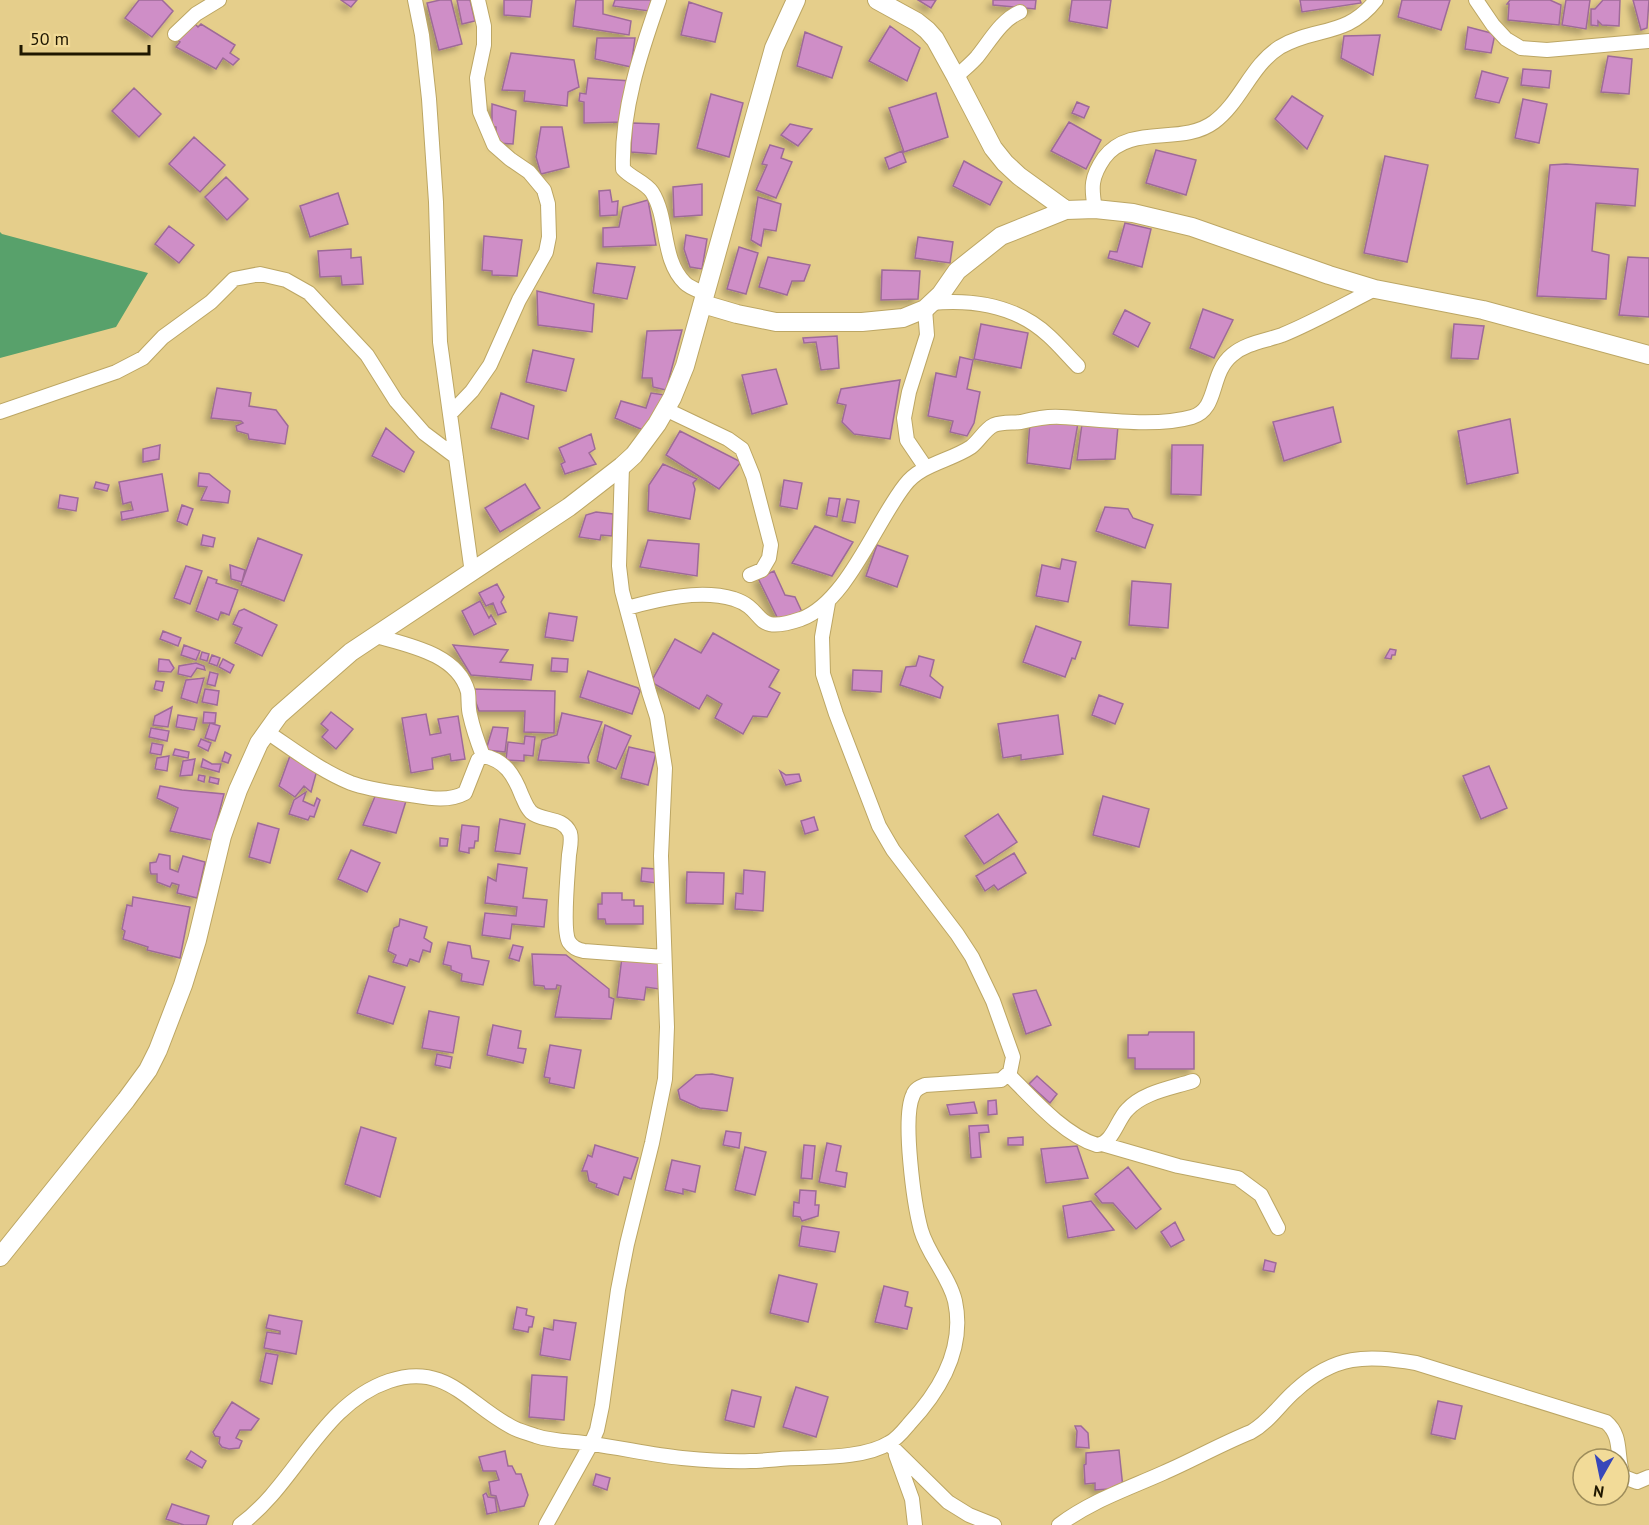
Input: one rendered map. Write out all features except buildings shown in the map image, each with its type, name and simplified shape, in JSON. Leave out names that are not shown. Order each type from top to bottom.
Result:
[{"type":"main road","points":[[0,1257],[148,1070],[183,985],[197,940],[222,836],[250,763],[279,715],[351,652],[569,507],[622,466],[634,455],[665,409],[685,366],[774,48],[796,0]]},
{"type":"main road","points":[[877,0],[927,30],[956,77],[993,148],[1020,176],[1066,210]]},
{"type":"main road","points":[[705,299],[737,314],[776,322],[862,322],[903,318],[928,306],[941,294],[957,271],[1001,236],[1066,210],[1095,209],[1133,213],[1192,227],[1376,289],[1483,310],[1648,356]]},
{"type":"street","points":[[176,34],[196,14],[219,0]]},
{"type":"street","points":[[415,0],[422,35],[429,99],[440,342],[472,573]]},
{"type":"street","points":[[450,414],[472,391],[490,365],[519,300],[546,252],[549,237],[548,204],[544,190],[529,172],[494,145],[480,112],[477,78],[484,45],[484,26],[478,0]]},
{"type":"street","points":[[658,0],[633,82],[622,144],[623,169],[651,191],[657,203],[674,267],[686,284],[705,299]]},
{"type":"street","points":[[1095,209],[1091,187],[1096,169],[1109,151],[1128,140],[1199,130],[1215,122],[1266,57],[1301,37],[1344,27],[1357,20],[1376,0]]},
{"type":"street","points":[[1476,0],[1506,39],[1521,48],[1547,50],[1649,41]]},
{"type":"street","points":[[956,77],[976,58],[996,32],[1012,16],[1020,12]]},
{"type":"street","points":[[0,412],[116,372],[143,358],[163,337],[211,302],[234,279],[260,274],[286,280],[309,293],[367,355],[396,401],[424,434],[456,457]]},
{"type":"street","points":[[627,608],[676,597],[707,595],[734,599],[767,624],[776,626],[802,618],[828,603],[848,576],[906,483],[926,468],[972,446],[993,426],[1035,418],[1169,421],[1193,417],[1210,403],[1220,369],[1232,355],[1251,345],[1308,323],[1376,289]]},
{"type":"street","points":[[926,468],[907,440],[904,418],[909,392],[927,335],[928,306],[964,301],[1011,312],[1048,335],[1078,366]]},
{"type":"street","points":[[665,409],[729,439],[742,449],[753,476],[771,545],[769,558],[762,570],[750,575]]},
{"type":"street","points":[[546,1525],[597,1430],[616,1301],[664,1079],[667,1027],[661,856],[665,768],[662,741],[627,608],[619,567],[622,466]]},
{"type":"street","points":[[240,1525],[262,1506],[315,1441],[350,1403],[381,1384],[393,1380],[420,1376],[444,1382],[461,1390],[512,1428],[541,1438],[682,1458],[749,1461],[850,1454],[891,1447],[938,1390],[951,1357],[957,1322],[954,1300],[922,1233],[917,1212],[910,1156],[909,1118],[912,1097],[915,1091],[925,1085],[1001,1080],[1008,1074],[1012,1065],[1012,1051],[989,991],[972,957],[893,850],[879,825],[823,674],[822,637],[828,603]]},
{"type":"street","points":[[376,636],[433,654],[458,672],[467,691],[470,715],[483,756]]},
{"type":"street","points":[[267,732],[339,777],[379,790],[421,797],[453,798],[465,793],[478,760],[483,756],[495,758],[509,770],[532,813],[561,822],[569,831],[571,841],[566,926],[570,943],[578,950],[664,957]]},
{"type":"street","points":[[1008,1074],[1050,1116],[1090,1143],[1102,1144],[1178,1166],[1238,1178],[1261,1195],[1278,1228]]},
{"type":"street","points":[[1102,1144],[1107,1141],[1133,1104],[1158,1092],[1193,1081]]},
{"type":"street","points":[[1059,1525],[1097,1501],[1260,1427],[1309,1379],[1329,1366],[1355,1358],[1416,1363],[1606,1422],[1614,1428],[1617,1437],[1623,1477],[1637,1482],[1649,1477]]},
{"type":"street","points":[[891,1447],[912,1499],[915,1525]]},
{"type":"street","points":[[891,1447],[948,1502],[969,1515],[994,1525]]},
{"type":"green space","points":[[0,232],[148,273],[116,327],[0,358]]}]
